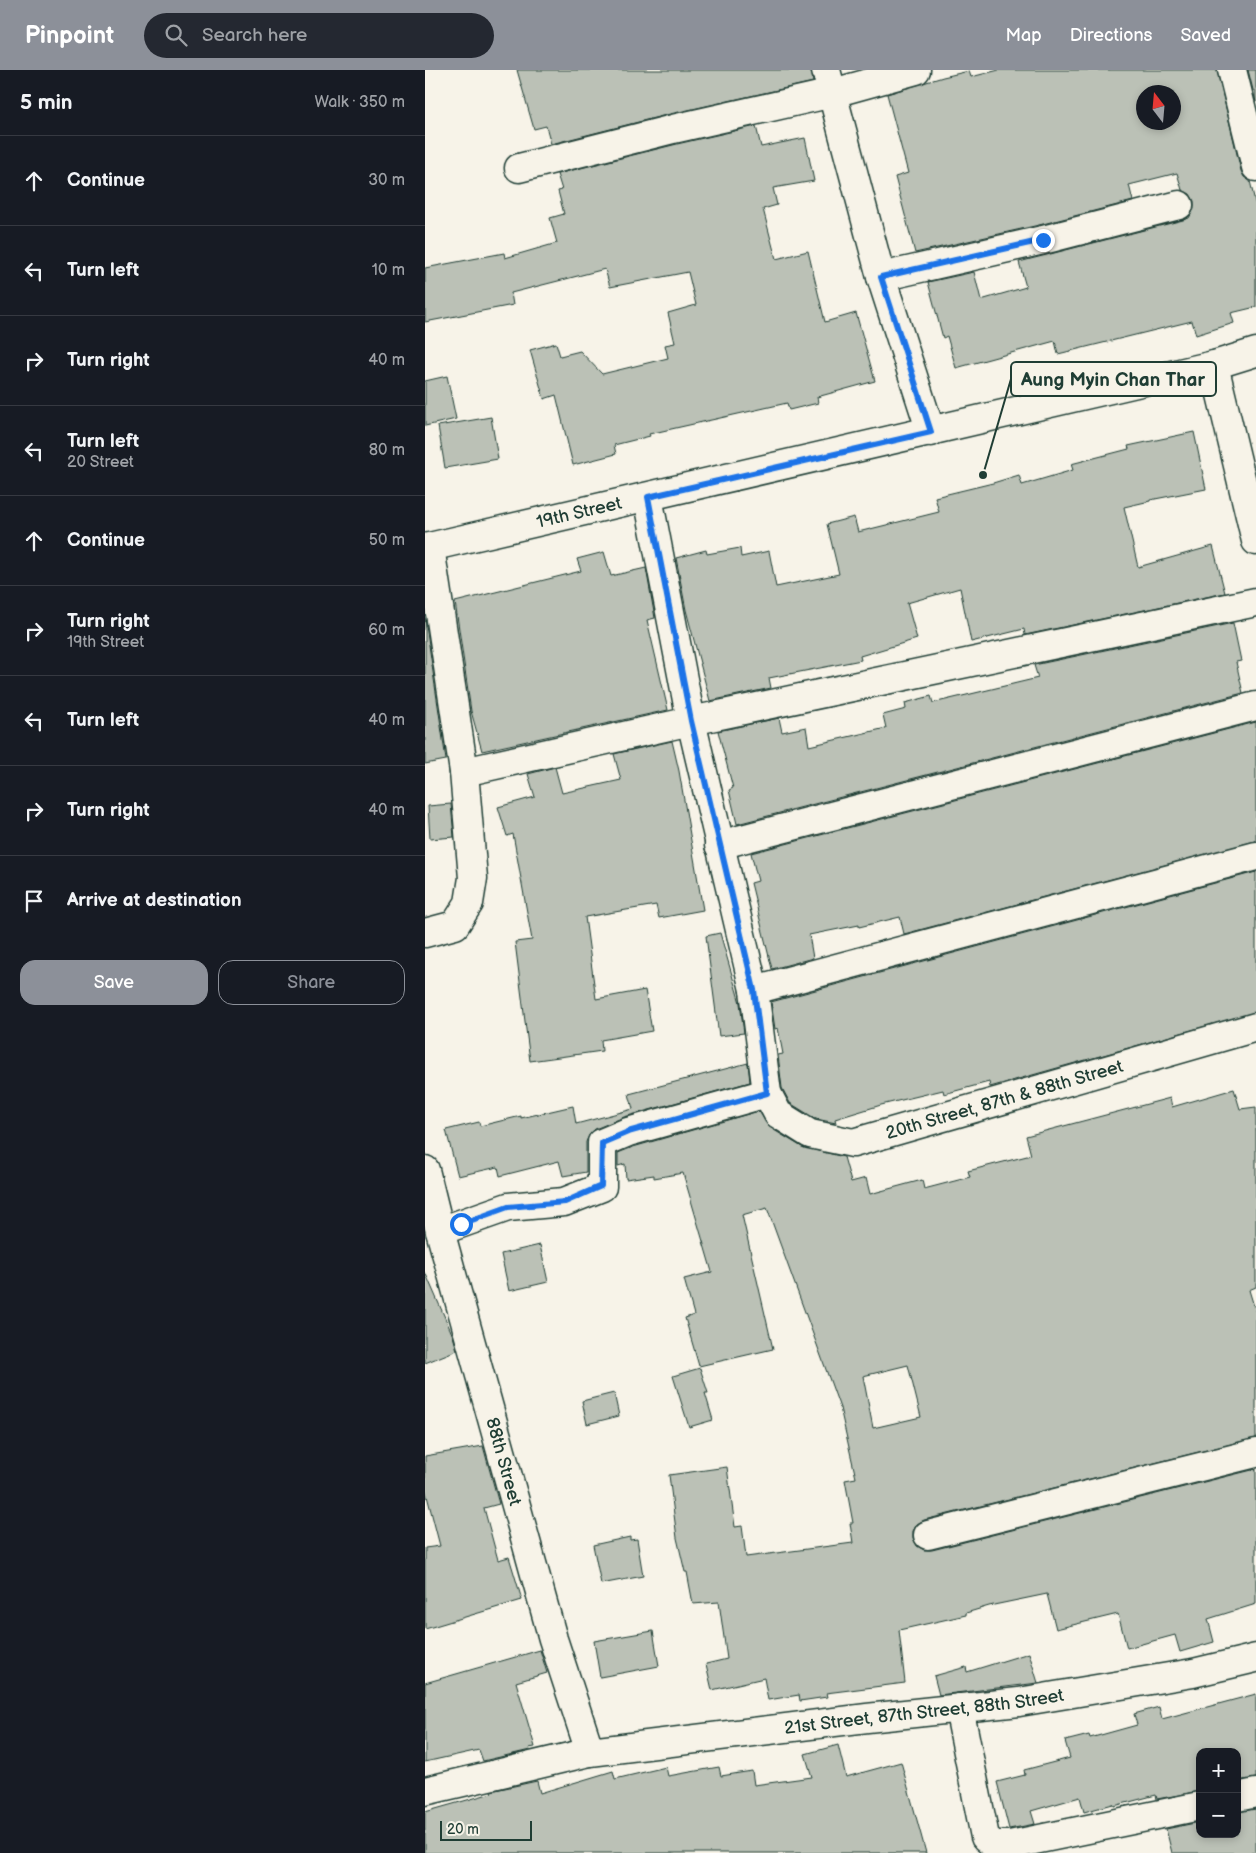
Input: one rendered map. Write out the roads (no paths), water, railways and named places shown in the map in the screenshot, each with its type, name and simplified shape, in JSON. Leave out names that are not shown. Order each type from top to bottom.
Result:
[{"type":"street","points":[[519,168],[673,128],[829,82],[916,70]]},
{"type":"street","points":[[1232,70],[1256,167]]},
{"type":"street","points":[[829,82],[881,277],[931,432]]},
{"type":"street","points":[[881,277],[1043,240],[1179,205]]},
{"type":"street","name":"19th Street","points":[[428,548],[931,432],[1214,365],[1256,352]]},
{"type":"street","points":[[1214,365],[1256,541]]},
{"type":"street","points":[[440,1231],[508,1207],[565,1202],[594,1190],[601,1186],[602,1143],[628,1132],[767,1093],[754,990],[691,721],[648,497]]},
{"type":"street","points":[[425,933],[455,925],[469,903],[473,878],[464,772],[428,548]]},
{"type":"street","points":[[464,772],[691,721],[1256,602]]},
{"type":"street","points":[[719,845],[1256,706]]},
{"type":"street","points":[[754,990],[1256,856]]},
{"type":"street","name":"20th Street, 87th & 88th Street","points":[[767,1093],[778,1114],[810,1134],[853,1143],[1256,1027]]},
{"type":"street","name":"88th Street","points":[[425,1170],[440,1231],[553,1639],[590,1752]]},
{"type":"street","points":[[928,1535],[1256,1453]]},
{"type":"street","name":"21st Street, 87th Street, 88th Street","points":[[425,1792],[590,1752],[1029,1701],[1193,1673],[1256,1658]]},
{"type":"street","points":[[959,1708],[985,1837],[994,1845],[1010,1845],[1196,1807]]},
{"type":"street","points":[[1241,1796],[1256,1793]]},
{"type":"place","name":"Aung Myin Chan Thar","points":[[983,475]]}]
